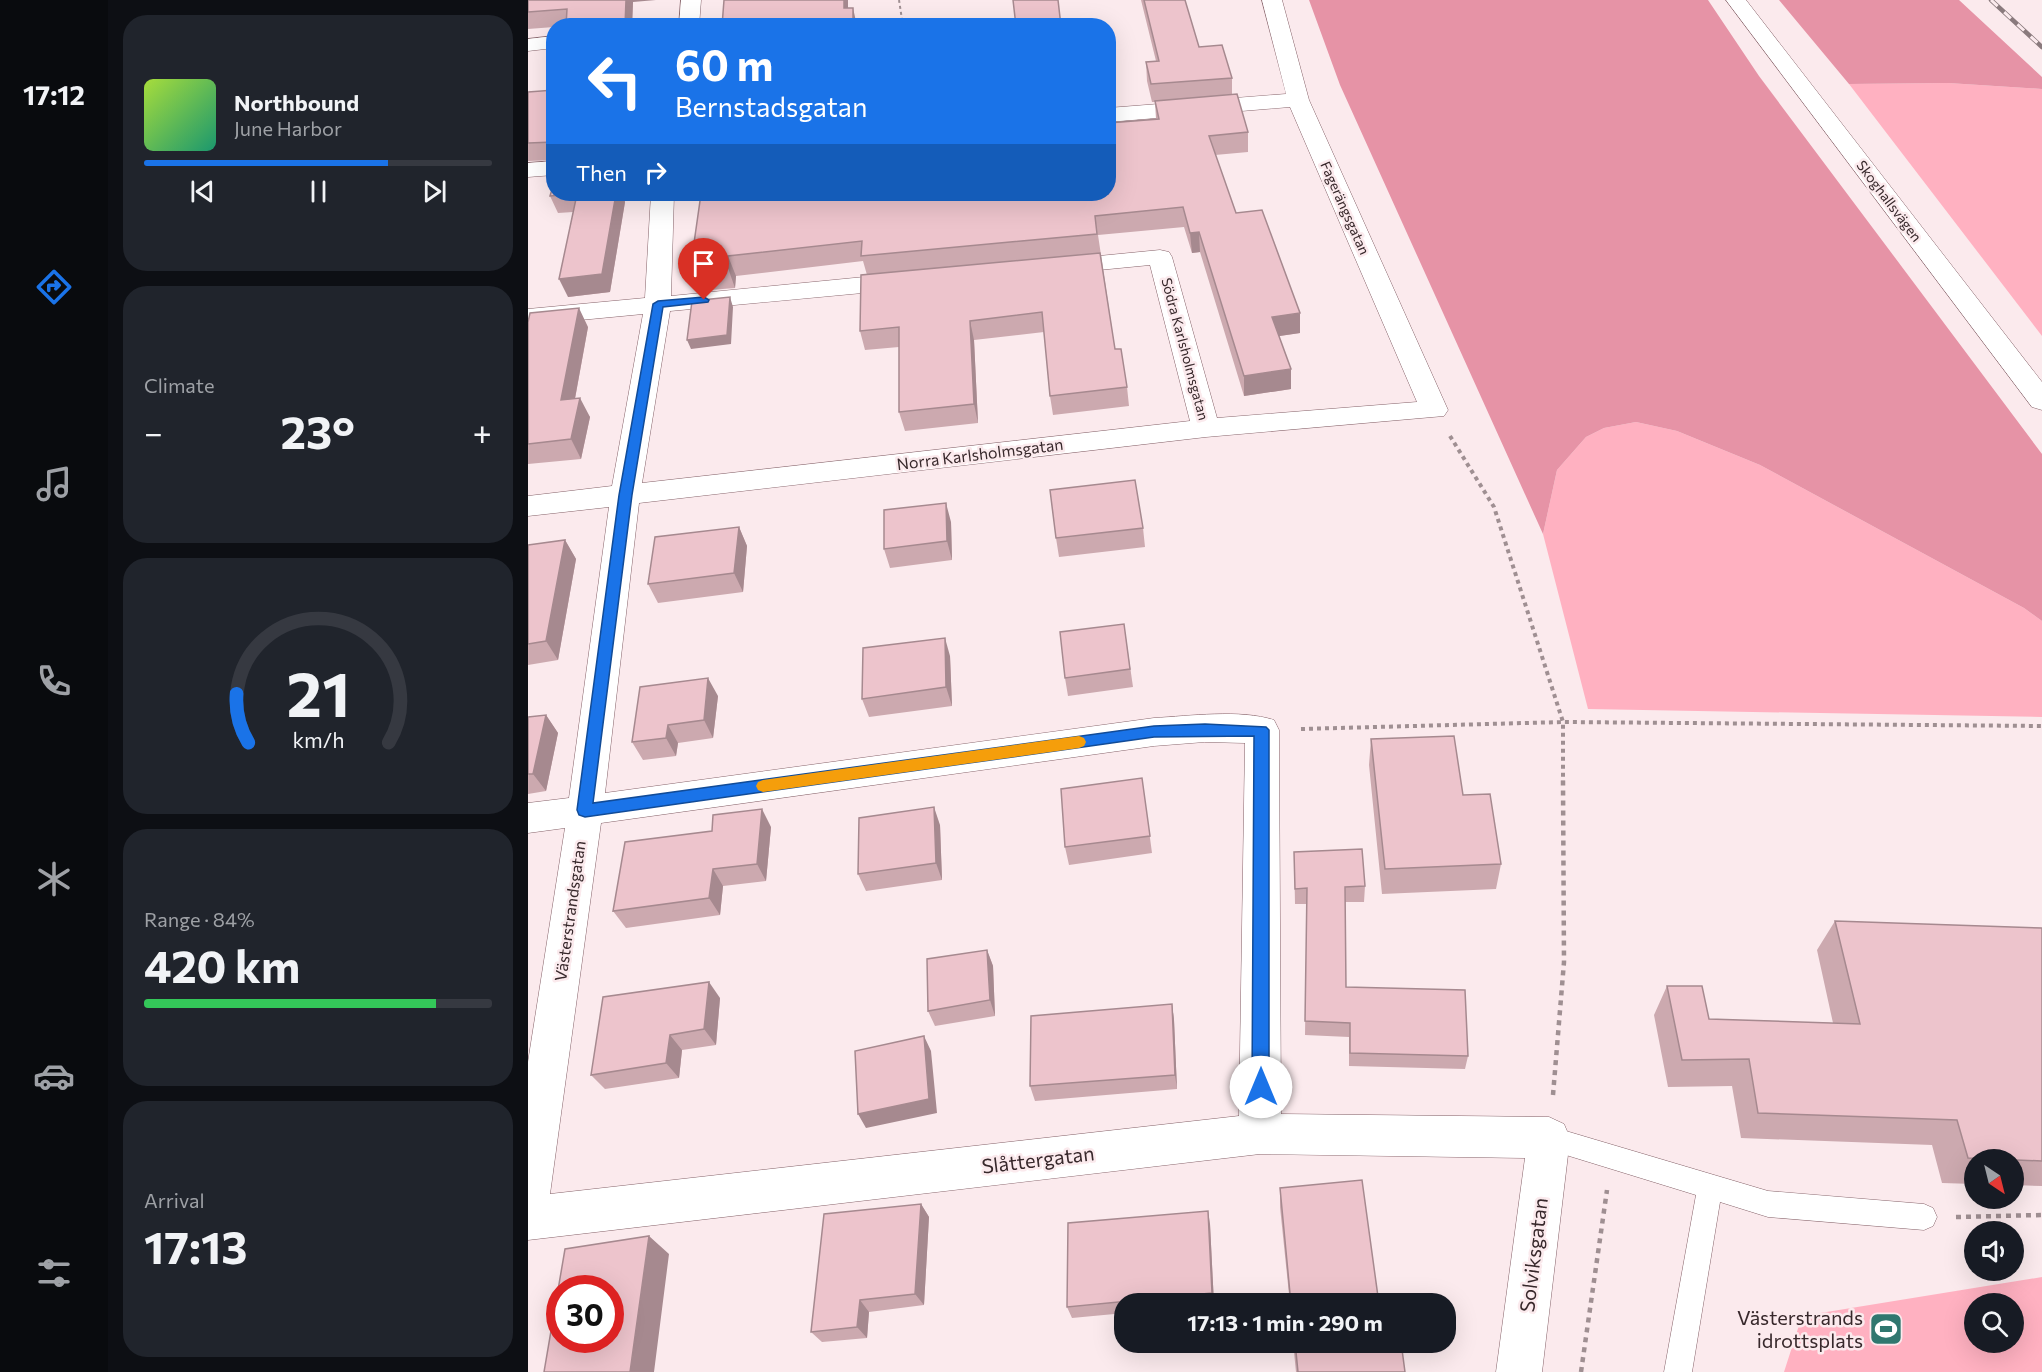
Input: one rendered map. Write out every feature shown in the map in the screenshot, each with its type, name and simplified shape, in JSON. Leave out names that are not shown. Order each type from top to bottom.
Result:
[{"type":"street","points":[[690,18],[691,0]]},
{"type":"street","name":"Fagerängsgatan","points":[[1272,0],[1298,100],[1434,410]]},
{"type":"street","name":"Skoghallsvägen","points":[[1736,0],[2042,401]]},
{"type":"street","points":[[528,45],[546,43]]},
{"type":"street","points":[[1116,115],[1298,100]]},
{"type":"street","points":[[528,170],[546,169]]},
{"type":"street","name":"Västerstrandsgatan","points":[[528,1199],[585,810],[626,495],[658,304],[662,201]]},
{"type":"street","name":"Södra Karlsholmsgatan","points":[[1032,269],[1160,257],[1206,428]]},
{"type":"street","points":[[528,317],[927,279]]},
{"type":"street","name":"Norra Karlsholmsgatan","points":[[528,506],[1206,428],[1434,410]]},
{"type":"street","points":[[528,818],[1154,732],[1205,729],[1262,730],[1260,1134]]},
{"type":"street","name":"Slåttergatan","points":[[528,1218],[1260,1134],[1549,1138]]},
{"type":"street","name":"Solviksgatan","points":[[1519,1372],[1549,1138]]},
{"type":"lane","points":[[1549,1138],[1768,1204],[1924,1217]]},
{"type":"lane","points":[[1678,1372],[1710,1186]]},
{"type":"path","points":[[899,0],[902,18]]},
{"type":"path","points":[[1434,410],[1494,507],[1563,722],[1564,962],[1549,1138]]},
{"type":"path","points":[[1262,730],[1563,722],[2042,726]]},
{"type":"path","points":[[1581,1372],[1612,1157]]},
{"type":"path","points":[[1924,1217],[2042,1215]]},
{"type":"shaded area","points":[[1309,0],[1708,0],[1759,76],[2042,454],[2042,621],[2024,608],[1760,465],[1677,431],[1636,422],[1604,428],[1586,437],[1557,470],[1543,534],[1340,85]]},
{"type":"shaded area","points":[[1779,0],[1959,0],[2042,77],[2042,89],[1948,83],[1849,84]]},
{"type":"shaded area","points":[[1948,83],[2042,89],[2042,336],[1849,84]]},
{"type":"shaded area","points":[[1636,422],[1677,431],[1760,465],[2024,608],[2042,621],[2042,717],[1588,709],[1543,534],[1557,470],[1586,437],[1604,428]]},
{"type":"shaded area","name":"Västerstrands idrottsplats","points":[[2042,1277],[2042,1372],[1784,1372],[1802,1316]]},
{"type":"building","points":[[528,0],[626,0],[625,18],[566,18],[567,9],[528,12]]},
{"type":"building","points":[[724,0],[844,0],[844,8],[853,8],[853,18],[723,18]]},
{"type":"building","points":[[1013,0],[1058,0],[1060,18],[1015,18]]},
{"type":"building","points":[[1144,0],[1185,0],[1199,47],[1222,45],[1232,78],[1151,84],[1146,62],[1159,61]]},
{"type":"building","points":[[546,91],[546,142],[528,143],[528,92]]},
{"type":"building","points":[[1237,94],[1248,132],[1209,136],[1236,213],[1262,210],[1300,313],[1272,317],[1291,369],[1244,376],[1199,232],[1190,233],[1183,207],[1095,216],[1097,234],[861,256],[862,241],[728,256],[728,268],[690,271],[700,201],[1116,201],[1116,122],[1159,119],[1155,101]]},
{"type":"building","points":[[576,201],[615,201],[602,274],[559,279]]},
{"type":"building","points":[[1100,253],[1115,349],[1121,349],[1127,387],[1050,396],[1042,312],[970,321],[974,404],[899,412],[899,327],[860,331],[861,275]]},
{"type":"building","points":[[730,297],[727,335],[687,340],[692,301]]},
{"type":"building","points":[[579,308],[561,400],[580,398],[571,439],[528,444],[528,322],[530,313]]},
{"type":"building","points":[[1135,480],[1143,528],[1056,538],[1050,490]]},
{"type":"building","points":[[946,503],[947,541],[884,549],[884,510]]},
{"type":"building","points":[[739,527],[734,573],[648,584],[655,537]]},
{"type":"building","points":[[565,540],[546,641],[528,644],[528,545]]},
{"type":"building","points":[[1124,624],[1130,669],[1065,678],[1060,632]]},
{"type":"building","points":[[945,638],[946,687],[862,699],[863,648]]},
{"type":"building","points":[[708,678],[704,720],[668,725],[666,738],[632,742],[640,687]]},
{"type":"building","points":[[546,715],[533,774],[528,774],[528,717]]},
{"type":"building","points":[[1454,736],[1463,795],[1490,794],[1501,864],[1385,869],[1371,739]]},
{"type":"building","points":[[1142,778],[1150,836],[1065,847],[1061,789]]},
{"type":"building","points":[[934,807],[936,863],[858,874],[859,818]]},
{"type":"building","points":[[762,809],[757,864],[713,869],[709,898],[613,911],[625,842],[712,831],[713,815]]},
{"type":"building","points":[[1362,849],[1365,886],[1345,887],[1346,987],[1465,990],[1468,1056],[1350,1053],[1350,1023],[1305,1021],[1307,888],[1295,889],[1294,852]]},
{"type":"building","points":[[1835,921],[2042,928],[2042,1161],[2024,1160],[2024,1149],[1965,1149],[1957,1120],[1758,1113],[1749,1059],[1682,1060],[1667,986],[1702,986],[1709,1019],[1860,1024]]},
{"type":"building","points":[[987,950],[990,1000],[928,1011],[927,959]]},
{"type":"building","points":[[709,982],[704,1029],[670,1035],[666,1063],[591,1075],[603,997]]},
{"type":"building","points":[[1172,1004],[1175,1075],[1030,1086],[1031,1016]]},
{"type":"building","points":[[924,1036],[929,1099],[858,1114],[855,1051]]},
{"type":"building","points":[[1362,1180],[1377,1293],[1290,1293],[1280,1188]]},
{"type":"building","points":[[921,1204],[915,1294],[860,1300],[857,1327],[811,1332],[824,1214]]},
{"type":"building","points":[[1208,1211],[1212,1293],[1114,1293],[1114,1302],[1067,1307],[1068,1223]]},
{"type":"building","points":[[649,1236],[630,1372],[544,1372],[547,1353],[624,1353],[624,1275],[561,1275],[565,1249]]},
{"type":"building","points":[[1296,1353],[1402,1353],[1405,1372],[1298,1372]]},
{"type":"railway","points":[[1991,0],[2042,47]]},
{"type":"slow traffic","points":[[763,786],[1079,742]]},
{"type":"place","name":"Västerstrands idrottsplats","points":[[1886,1329]]},
{"type":"route","points":[[704,300],[658,304],[626,495],[585,810],[1154,732],[1205,729],[1262,730],[1261,1087]]}]
